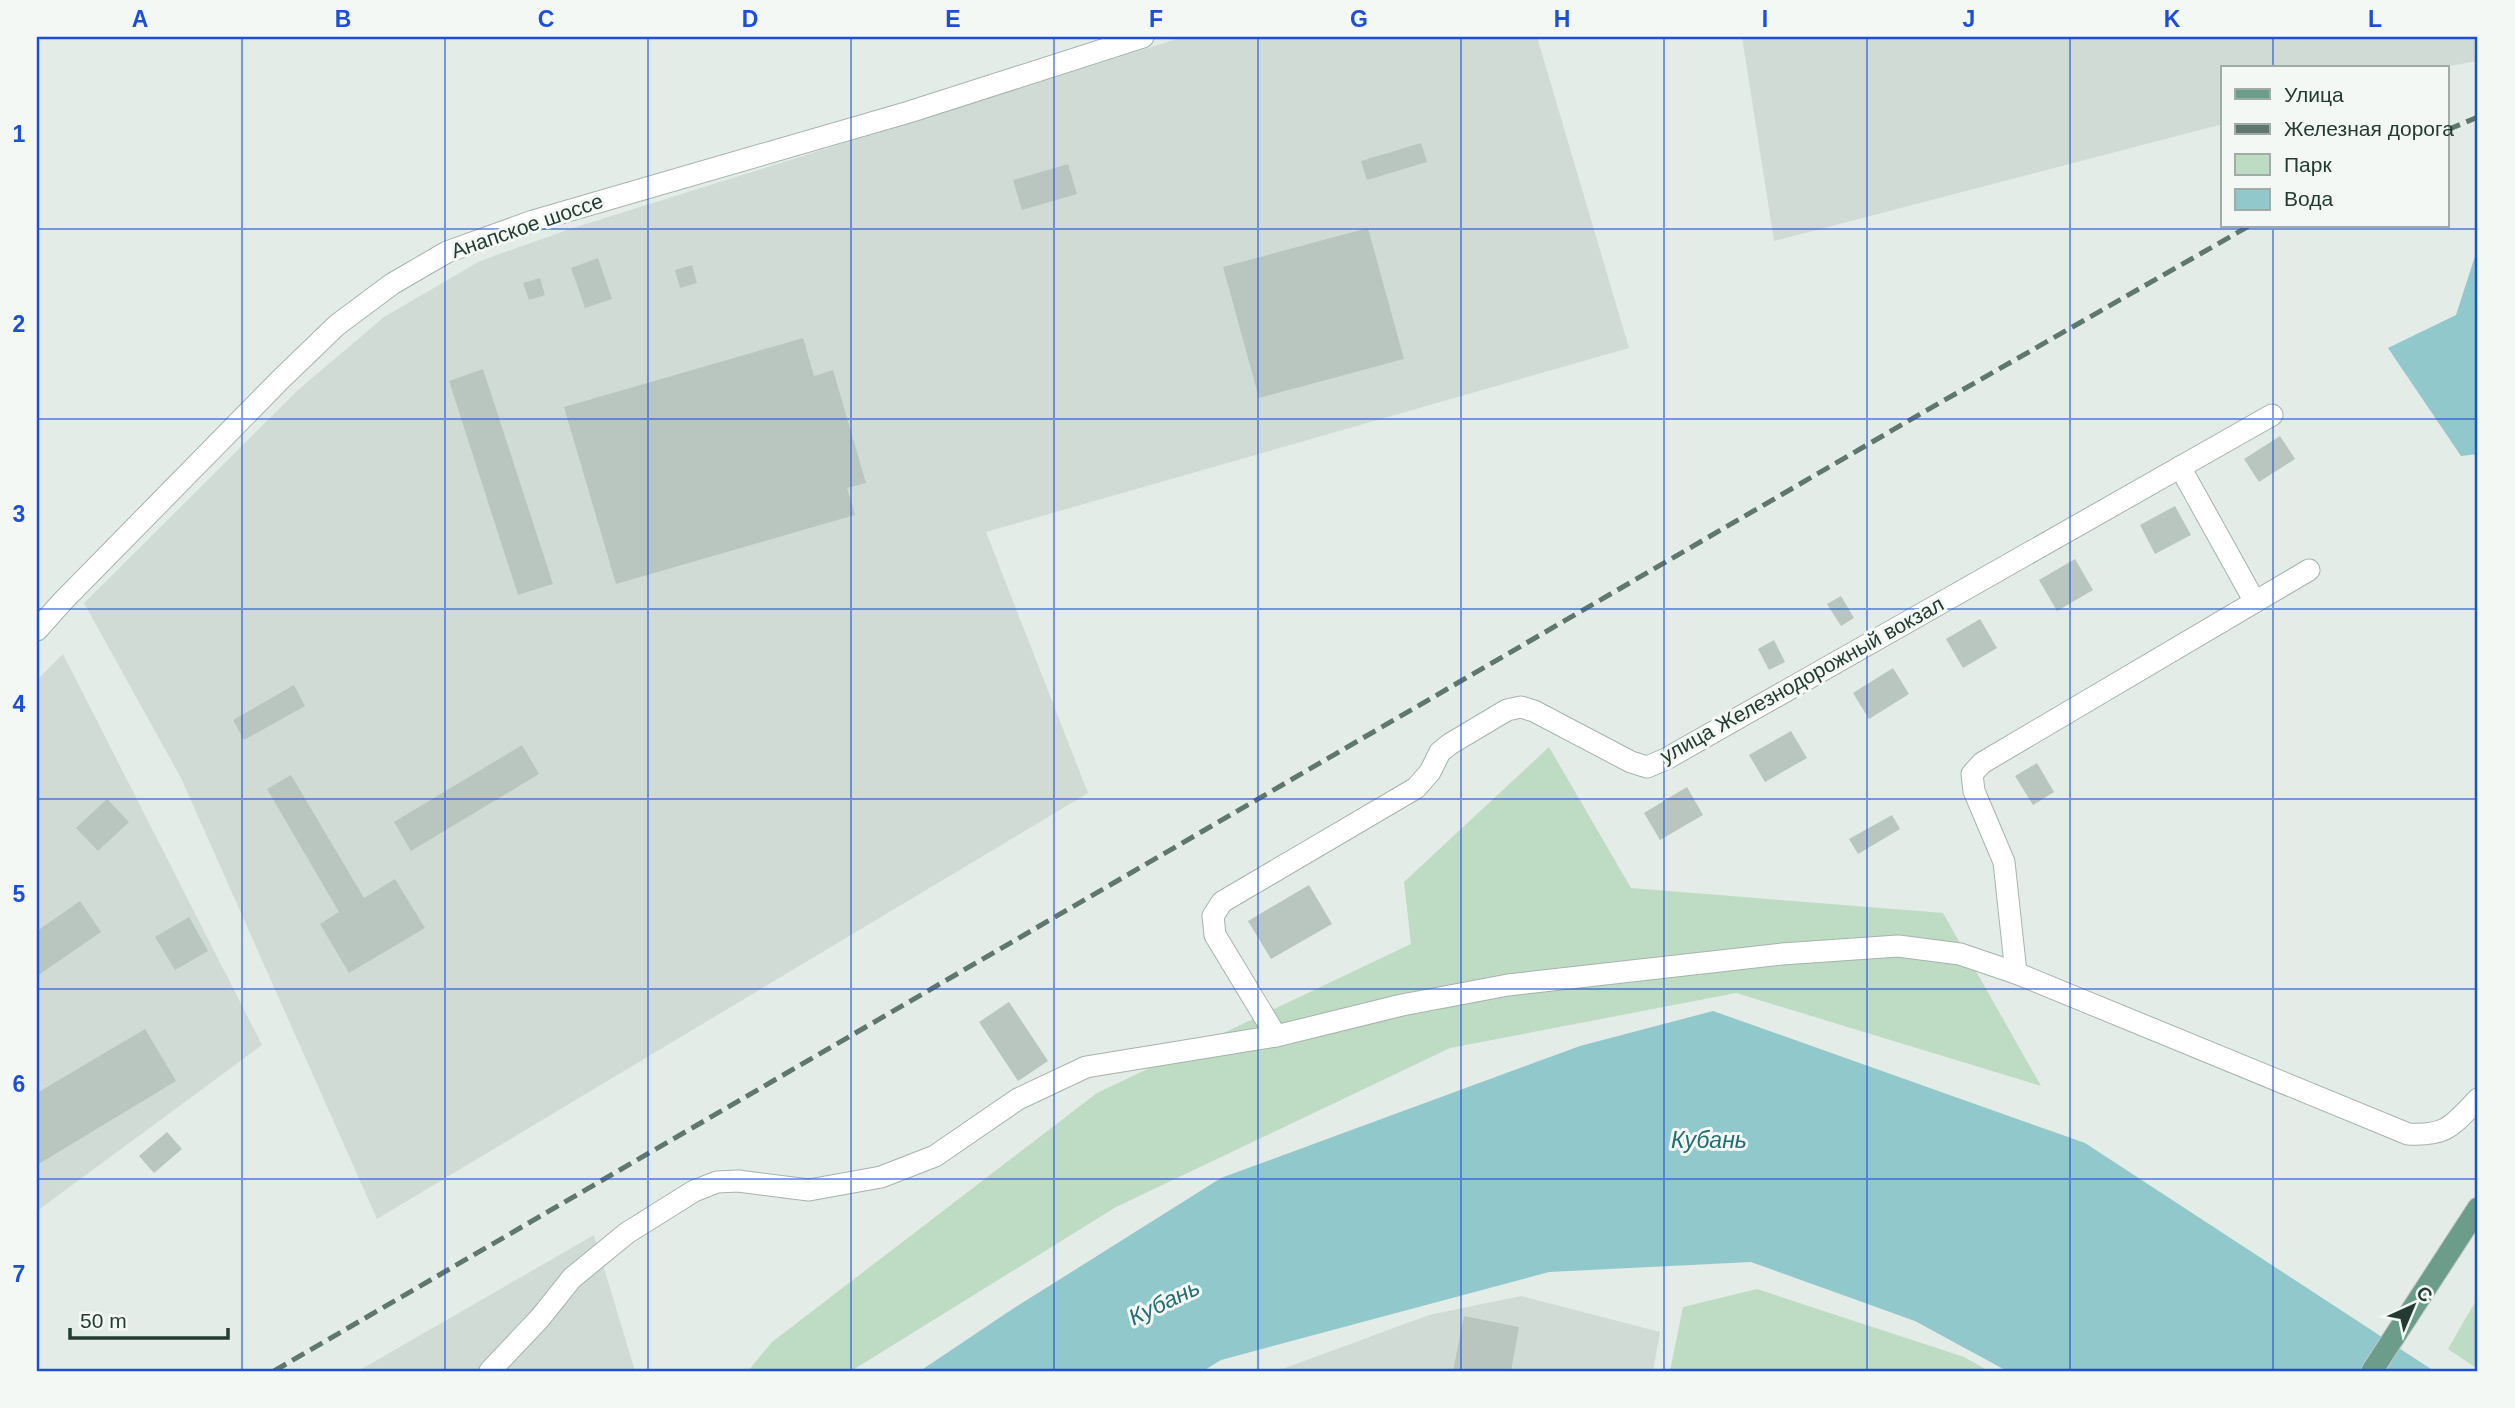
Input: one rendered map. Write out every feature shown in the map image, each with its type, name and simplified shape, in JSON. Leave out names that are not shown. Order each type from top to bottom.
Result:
[{"type":"main road","points":[[2372,1371],[2478,1208]]},
{"type":"street","name":"Анапское шоссе","points":[[37,630],[61,602],[337,325],[391,284],[447,252],[533,221],[909,112],[1143,37]]},
{"type":"street","name":"улица Железнодорожный вокзал","points":[[1276,1036],[1215,935],[1213,916],[1222,902],[1416,788],[1430,772],[1440,752],[1451,744],[1507,710],[1521,707],[1534,711],[1631,762],[1647,767],[1666,759],[2272,415]]},
{"type":"street","points":[[2180,467],[2255,602]]},
{"type":"street","points":[[2016,973],[2004,862],[1974,791],[1972,774],[1982,763],[2309,570]]},
{"type":"street","points":[[490,1371],[540,1318],[572,1278],[627,1233],[694,1191],[717,1182],[738,1181],[809,1190],[881,1177],[935,1156],[1018,1099],[1086,1067],[1276,1036],[1402,1004],[1508,985],[1782,954],[1898,946],[1960,954],[2016,973],[2407,1134],[2430,1135],[2452,1125],[2478,1099]]},
{"type":"shaded area","points":[[1183,37],[1537,37],[1629,348],[986,532],[1088,793],[377,1219],[181,778],[84,603],[298,390],[384,317],[480,261],[573,228]]},
{"type":"shaded area","points":[[1742,37],[2478,37],[2478,61],[2448,66],[2221,66],[2221,125],[1774,241]]},
{"type":"shaded area","points":[[63,654],[262,1045],[37,1211],[37,680]]},
{"type":"shaded area","points":[[594,1235],[635,1371],[358,1371]]},
{"type":"shaded area","points":[[1521,1296],[1660,1332],[1653,1371],[1277,1371],[1429,1315]]},
{"type":"green space","points":[[1549,747],[1631,888],[1943,913],[2041,1086],[1736,993],[1450,1048],[1116,1207],[851,1371],[748,1371],[772,1342],[1097,1093],[1411,944],[1404,882]]},
{"type":"green space","points":[[1757,1289],[1964,1357],[1989,1371],[1670,1371],[1683,1307]]},
{"type":"green space","points":[[2478,1297],[2478,1369],[2448,1349]]},
{"type":"water","points":[[2478,247],[2478,454],[2461,456],[2388,348],[2456,315]]},
{"type":"water","name":"Кубань","points":[[1713,1011],[2085,1143],[2434,1371],[2007,1371],[1915,1321],[1751,1262],[1549,1272],[1221,1360],[1203,1371],[920,1371],[1011,1310],[1221,1178],[1580,1046]]},
{"type":"building","points":[[1421,143],[1427,162],[1367,180],[1361,161]]},
{"type":"building","points":[[1068,164],[1077,194],[1022,210],[1013,180]]},
{"type":"building","points":[[1368,228],[1404,359],[1259,398],[1223,267]]},
{"type":"building","points":[[598,258],[612,299],[585,308],[571,268]]},
{"type":"building","points":[[692,265],[697,283],[680,288],[675,270]]},
{"type":"building","points":[[540,278],[545,295],[529,300],[523,283]]},
{"type":"building","points":[[803,338],[814,376],[833,370],[866,483],[847,488],[855,515],[616,584],[564,407]]},
{"type":"building","points":[[483,369],[553,584],[518,595],[449,381]]},
{"type":"building","points":[[2280,436],[2295,459],[2259,482],[2244,459]]},
{"type":"building","points":[[2175,506],[2191,535],[2155,554],[2140,525]]},
{"type":"building","points":[[2075,559],[2093,590],[2057,611],[2039,580]]},
{"type":"building","points":[[1841,596],[1854,618],[1841,626],[1827,604]]},
{"type":"building","points":[[1980,619],[1997,648],[1963,668],[1946,639]]},
{"type":"building","points":[[1774,640],[1785,662],[1769,670],[1758,649]]},
{"type":"building","points":[[1893,668],[1909,694],[1869,719],[1853,693]]},
{"type":"building","points":[[294,685],[305,706],[244,740],[233,720]]},
{"type":"building","points":[[1791,731],[1807,758],[1765,782],[1749,755]]},
{"type":"building","points":[[522,745],[539,774],[411,851],[394,822]]},
{"type":"building","points":[[2037,763],[2054,792],[2033,805],[2015,776]]},
{"type":"building","points":[[291,775],[364,898],[395,879],[425,928],[349,973],[320,924],[339,912],[267,789]]},
{"type":"building","points":[[1687,787],[1703,815],[1660,840],[1644,813]]},
{"type":"building","points":[[107,799],[129,822],[98,851],[76,828]]},
{"type":"building","points":[[1892,815],[1900,829],[1858,854],[1849,839]]},
{"type":"building","points":[[1309,885],[1332,924],[1271,959],[1248,921]]},
{"type":"building","points":[[80,901],[101,932],[37,976],[37,931]]},
{"type":"building","points":[[189,917],[208,951],[175,970],[155,937]]},
{"type":"building","points":[[1009,1002],[1048,1061],[1018,1081],[979,1022]]},
{"type":"building","points":[[145,1029],[176,1081],[37,1165],[37,1093]]},
{"type":"building","points":[[167,1132],[182,1149],[154,1173],[139,1156]]},
{"type":"building","points":[[1464,1316],[1519,1327],[1511,1371],[1453,1371]]},
{"type":"railway","points":[[2448,130],[2478,117]]},
{"type":"railway","points":[[274,1371],[1922,413],[2246,228]]}]
